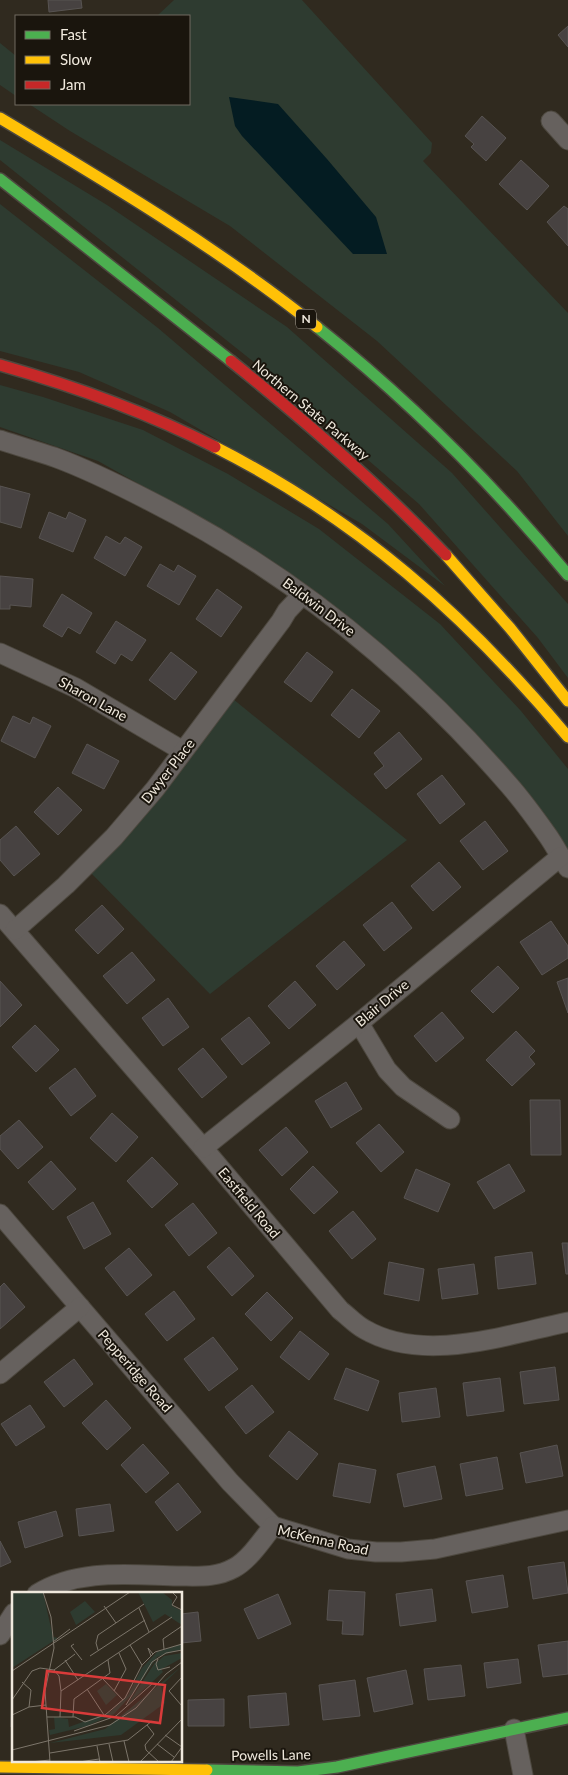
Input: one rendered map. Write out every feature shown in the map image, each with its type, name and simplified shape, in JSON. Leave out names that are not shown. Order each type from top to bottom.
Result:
[{"type":"main road","name":"N","points":[[0,118],[199,241],[251,276],[306,318],[394,391],[439,433],[524,522],[568,575]]},
{"type":"main road","name":"Northern State Parkway","points":[[0,179],[219,352],[307,424],[360,471],[405,513],[478,592],[568,701]]},
{"type":"main road","points":[[0,365],[66,385],[152,419],[236,458],[314,505],[366,540],[454,615],[524,684],[568,737]]},
{"type":"main road","name":"Powells Lane","points":[[0,1767],[298,1772],[337,1767],[568,1718]]},
{"type":"street","points":[[551,121],[568,140]]},
{"type":"street","name":"Baldwin Drive","points":[[0,440],[55,458],[114,483],[191,521],[268,568],[324,609],[372,647],[441,710],[510,786],[549,838],[564,862]]},
{"type":"street","name":"Dwyer Place","points":[[15,930],[66,885],[114,837],[155,789],[281,622],[287,611],[302,594]]},
{"type":"street","name":"Sharon Lane","points":[[0,653],[76,688],[183,750]]},
{"type":"street","name":"Blair Drive","points":[[203,1148],[564,862]]},
{"type":"street","name":"Eastfield Road","points":[[0,914],[203,1148],[340,1310],[364,1329],[390,1340],[412,1346],[428,1347],[465,1344],[568,1322]]},
{"type":"street","points":[[359,1023],[388,1070],[403,1087],[450,1119]]},
{"type":"street","name":"Pepperidge Road","points":[[0,1214],[230,1482],[272,1526]]},
{"type":"street","points":[[0,1374],[80,1307]]},
{"type":"street","name":"McKenna Road","points":[[40,1592],[51,1585],[72,1579],[103,1575],[215,1576],[236,1567],[257,1547],[272,1526],[348,1549],[401,1552],[435,1548],[568,1520]]},
{"type":"street","points":[[0,1635],[12,1616]]},
{"type":"street","points":[[514,1730],[523,1775]]},
{"type":"green space","points":[[174,0],[302,0],[432,143],[431,153],[423,161],[568,313],[568,536],[517,471],[377,341],[230,226],[70,131],[31,105],[190,105],[190,15],[158,15]]},
{"type":"green space","points":[[0,43],[15,55],[15,95],[0,85]]},
{"type":"green space","points":[[0,140],[107,205],[287,327],[452,473],[568,604],[568,678],[538,638],[419,504],[265,371],[0,160]]},
{"type":"green space","points":[[0,204],[158,328],[388,524],[445,586],[362,524],[170,412],[79,372],[0,351]]},
{"type":"green space","points":[[0,385],[143,430],[228,474],[319,529],[440,624],[521,711],[568,769],[568,849],[502,764],[409,670],[315,591],[214,526],[98,461],[0,427]]},
{"type":"green space","points":[[233,699],[407,840],[210,994],[90,872]]},
{"type":"water","points":[[229,97],[278,104],[376,217],[387,254],[353,254],[242,136],[235,126]]},
{"type":"building","points":[[48,0],[81,0],[82,8],[49,12]]},
{"type":"building","points":[[568,26],[568,47],[558,35]]},
{"type":"building","points":[[482,116],[506,138],[486,161],[471,147],[474,144],[465,136]]},
{"type":"building","points":[[521,160],[549,186],[527,210],[499,184]]},
{"type":"building","points":[[564,206],[568,209],[568,246],[547,222]]},
{"type":"building","points":[[0,486],[30,494],[21,528],[0,522]]},
{"type":"building","points":[[49,512],[66,519],[69,512],[86,520],[73,552],[39,538]]},
{"type":"building","points":[[106,536],[120,544],[125,537],[142,547],[125,576],[94,558]]},
{"type":"building","points":[[160,564],[174,572],[178,565],[196,576],[179,605],[147,586]]},
{"type":"building","points":[[0,576],[33,579],[31,607],[10,605],[10,609],[0,609]]},
{"type":"building","points":[[217,589],[242,607],[221,637],[196,619]]},
{"type":"building","points":[[62,594],[92,613],[80,634],[68,627],[62,637],[43,626]]},
{"type":"building","points":[[116,621],[146,640],[132,661],[121,654],[115,664],[96,652]]},
{"type":"building","points":[[171,652],[197,672],[175,700],[149,680]]},
{"type":"building","points":[[307,652],[333,672],[311,702],[284,682]]},
{"type":"building","points":[[352,689],[380,711],[359,738],[331,715]]},
{"type":"building","points":[[13,716],[30,724],[33,717],[51,726],[35,758],[1,741]]},
{"type":"building","points":[[399,732],[422,759],[386,789],[374,774],[384,766],[374,753]]},
{"type":"building","points":[[87,744],[119,761],[104,789],[72,773]]},
{"type":"building","points":[[442,775],[465,804],[440,824],[417,794]]},
{"type":"building","points":[[58,787],[82,810],[58,835],[34,812]]},
{"type":"building","points":[[485,821],[508,851],[483,870],[460,841]]},
{"type":"building","points":[[16,826],[40,854],[14,876],[0,860],[0,840]]},
{"type":"building","points":[[439,862],[461,887],[433,911],[411,886]]},
{"type":"building","points":[[392,902],[412,928],[384,951],[363,925]]},
{"type":"building","points":[[102,905],[124,929],[98,954],[75,930]]},
{"type":"building","points":[[551,921],[568,946],[568,958],[542,975],[520,942]]},
{"type":"building","points":[[344,941],[365,965],[337,990],[316,966]]},
{"type":"building","points":[[132,952],[155,980],[127,1004],[103,976]]},
{"type":"building","points":[[498,966],[519,988],[493,1013],[471,991]]},
{"type":"building","points":[[568,978],[568,1013],[557,982]]},
{"type":"building","points":[[0,981],[22,1005],[0,1027]]},
{"type":"building","points":[[295,981],[316,1005],[289,1029],[268,1006]]},
{"type":"building","points":[[168,998],[189,1027],[163,1046],[142,1018]]},
{"type":"building","points":[[442,1012],[464,1038],[436,1062],[414,1036]]},
{"type":"building","points":[[249,1017],[270,1043],[242,1065],[221,1039]]},
{"type":"building","points":[[35,1025],[59,1050],[36,1072],[12,1047]]},
{"type":"building","points":[[516,1031],[535,1051],[529,1057],[535,1064],[512,1086],[486,1060]]},
{"type":"building","points":[[203,1048],[227,1077],[202,1098],[178,1069]]},
{"type":"building","points":[[75,1068],[96,1096],[71,1116],[49,1088]]},
{"type":"building","points":[[346,1082],[362,1109],[331,1128],[315,1101]]},
{"type":"building","points":[[530,1100],[560,1100],[561,1155],[531,1155]]},
{"type":"building","points":[[112,1113],[138,1137],[116,1162],[90,1138]]},
{"type":"building","points":[[19,1120],[43,1147],[18,1169],[0,1149],[0,1136]]},
{"type":"building","points":[[379,1124],[404,1152],[381,1172],[356,1143]]},
{"type":"building","points":[[286,1127],[308,1152],[282,1176],[259,1150]]},
{"type":"building","points":[[152,1157],[178,1184],[152,1208],[127,1181]]},
{"type":"building","points":[[51,1161],[76,1189],[53,1210],[28,1182]]},
{"type":"building","points":[[509,1164],[525,1191],[494,1209],[477,1182]]},
{"type":"building","points":[[313,1166],[338,1192],[314,1214],[290,1189]]},
{"type":"building","points":[[416,1169],[450,1184],[438,1212],[404,1198]]},
{"type":"building","points":[[93,1202],[111,1234],[84,1249],[67,1217]]},
{"type":"building","points":[[193,1203],[217,1233],[189,1256],[165,1225]]},
{"type":"building","points":[[353,1211],[376,1239],[352,1259],[329,1231]]},
{"type":"building","points":[[562,1243],[568,1243],[568,1274],[566,1274]]},
{"type":"building","points":[[229,1247],[254,1276],[232,1296],[207,1267]]},
{"type":"building","points":[[129,1248],[152,1275],[127,1296],[105,1268]]},
{"type":"building","points":[[532,1252],[536,1284],[498,1289],[495,1257]]},
{"type":"building","points":[[389,1262],[424,1269],[419,1301],[384,1294]]},
{"type":"building","points":[[474,1264],[478,1294],[442,1299],[438,1269]]},
{"type":"building","points":[[4,1283],[25,1307],[0,1329],[0,1287]]},
{"type":"building","points":[[174,1291],[195,1319],[167,1341],[145,1314]]},
{"type":"building","points":[[267,1292],[293,1318],[271,1341],[245,1314]]},
{"type":"building","points":[[300,1331],[329,1354],[309,1380],[280,1357]]},
{"type":"building","points":[[213,1337],[238,1369],[209,1391],[184,1359]]},
{"type":"building","points":[[74,1359],[93,1384],[64,1407],[44,1382]]},
{"type":"building","points":[[555,1367],[559,1400],[524,1404],[520,1372]]},
{"type":"building","points":[[346,1368],[379,1381],[368,1411],[334,1399]]},
{"type":"building","points":[[500,1378],[504,1411],[467,1416],[463,1383]]},
{"type":"building","points":[[252,1385],[274,1412],[246,1434],[225,1407]]},
{"type":"building","points":[[436,1388],[440,1417],[402,1422],[399,1393]]},
{"type":"building","points":[[106,1400],[131,1428],[107,1450],[82,1423]]},
{"type":"building","points":[[30,1405],[45,1427],[16,1446],[1,1424]]},
{"type":"building","points":[[289,1431],[318,1454],[297,1480],[269,1456]]},
{"type":"building","points":[[143,1444],[169,1473],[146,1493],[121,1465]]},
{"type":"building","points":[[557,1445],[563,1476],[526,1483],[520,1453]]},
{"type":"building","points":[[497,1457],[503,1489],[466,1496],[460,1464]]},
{"type":"building","points":[[339,1463],[376,1470],[370,1503],[333,1496]]},
{"type":"building","points":[[435,1466],[442,1499],[404,1507],[397,1474]]},
{"type":"building","points":[[178,1483],[201,1512],[177,1531],[155,1502]]},
{"type":"building","points":[[110,1504],[114,1531],[79,1536],[76,1509]]},
{"type":"building","points":[[56,1511],[63,1536],[25,1548],[18,1522]]},
{"type":"building","points":[[0,1541],[11,1562],[0,1567]]},
{"type":"building","points":[[564,1562],[568,1593],[533,1599],[528,1567]]},
{"type":"building","points":[[503,1575],[508,1607],[472,1613],[466,1581]]},
{"type":"building","points":[[432,1589],[436,1621],[400,1626],[396,1594]]},
{"type":"building","points":[[329,1590],[365,1592],[363,1635],[342,1634],[343,1621],[327,1620]]},
{"type":"building","points":[[278,1594],[291,1624],[258,1639],[244,1609]]},
{"type":"building","points":[[198,1612],[201,1641],[182,1643],[182,1614]]},
{"type":"building","points":[[568,1641],[568,1674],[543,1677],[538,1645]]},
{"type":"building","points":[[518,1659],[521,1683],[487,1688],[484,1663]]},
{"type":"building","points":[[461,1665],[465,1696],[428,1700],[424,1669]]},
{"type":"building","points":[[406,1670],[413,1704],[374,1712],[367,1678]]},
{"type":"building","points":[[355,1680],[360,1716],[323,1720],[319,1685]]},
{"type":"building","points":[[12,1687],[12,1727],[11,1727]]},
{"type":"building","points":[[286,1693],[289,1725],[250,1728],[248,1696]]},
{"type":"building","points":[[224,1699],[224,1726],[188,1726],[188,1700]]},
{"type":"traffic: fast","points":[[0,179],[231,361]]},
{"type":"traffic: fast","points":[[317,327],[418,414],[510,508],[568,575]]},
{"type":"traffic: fast","points":[[207,1770],[298,1772],[337,1767],[568,1718]]},
{"type":"traffic: slow","points":[[0,118],[202,243],[317,327]]},
{"type":"traffic: slow","points":[[215,447],[267,475],[316,506],[363,538],[407,573],[490,650],[568,737]]},
{"type":"traffic: slow","points":[[446,555],[510,628],[568,701]]},
{"type":"traffic: slow","points":[[0,1767],[207,1770]]},
{"type":"traffic: jam","points":[[231,361],[342,455],[446,555]]},
{"type":"traffic: jam","points":[[0,365],[109,401],[163,422],[215,447]]}]
